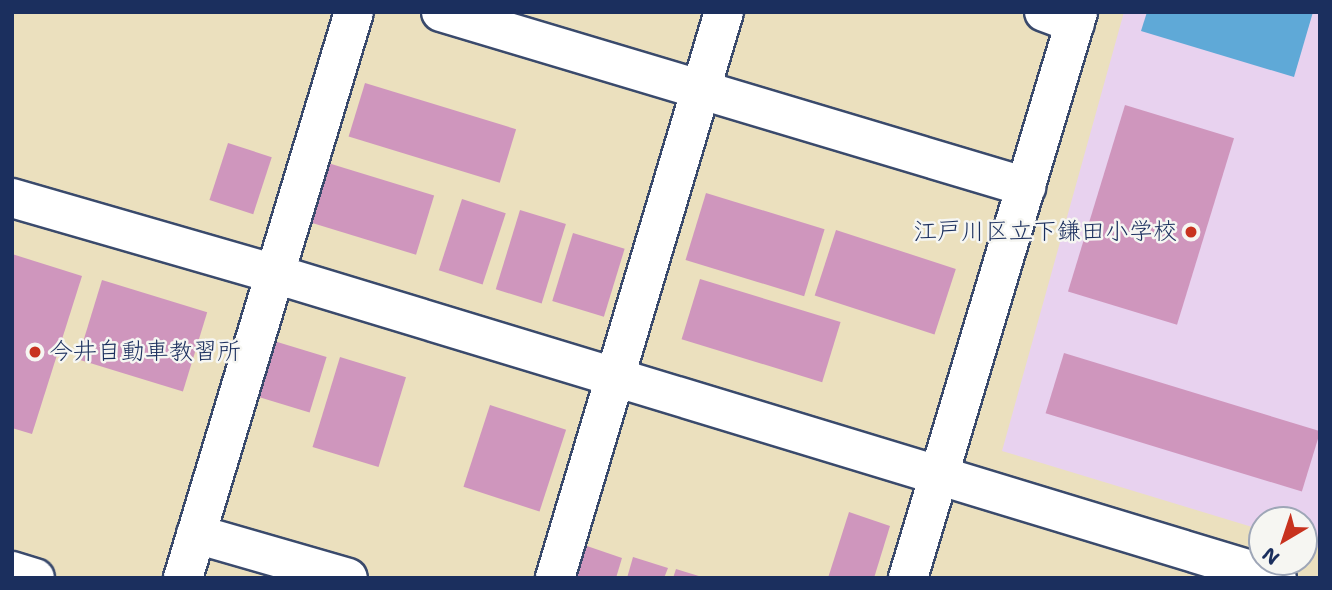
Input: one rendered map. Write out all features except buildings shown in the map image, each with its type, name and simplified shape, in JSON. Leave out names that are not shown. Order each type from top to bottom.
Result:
[{"type":"street","points":[[183,578],[354,12]]},
{"type":"street","points":[[441,12],[1026,187]]},
{"type":"street","points":[[555,578],[703,91],[724,12]]},
{"type":"street","points":[[908,578],[1026,187],[1066,16]]},
{"type":"street","points":[[12,198],[275,274],[1277,578]]},
{"type":"street","points":[[196,534],[348,578]]},
{"type":"street","points":[[12,571],[35,578]]},
{"type":"shaded area","name":"江戸川区立下鎌田小学校","points":[[1124,12],[1320,12],[1320,548],[1318,506],[1248,506],[1248,526],[1002,451]]},
{"type":"water","points":[[1147,12],[1313,12],[1294,77],[1141,31]]},
{"type":"place","name":"江戸川区立下鎌田小学校","points":[[1191,232]]},
{"type":"place","name":"今井自動車教習所","points":[[35,352]]}]
